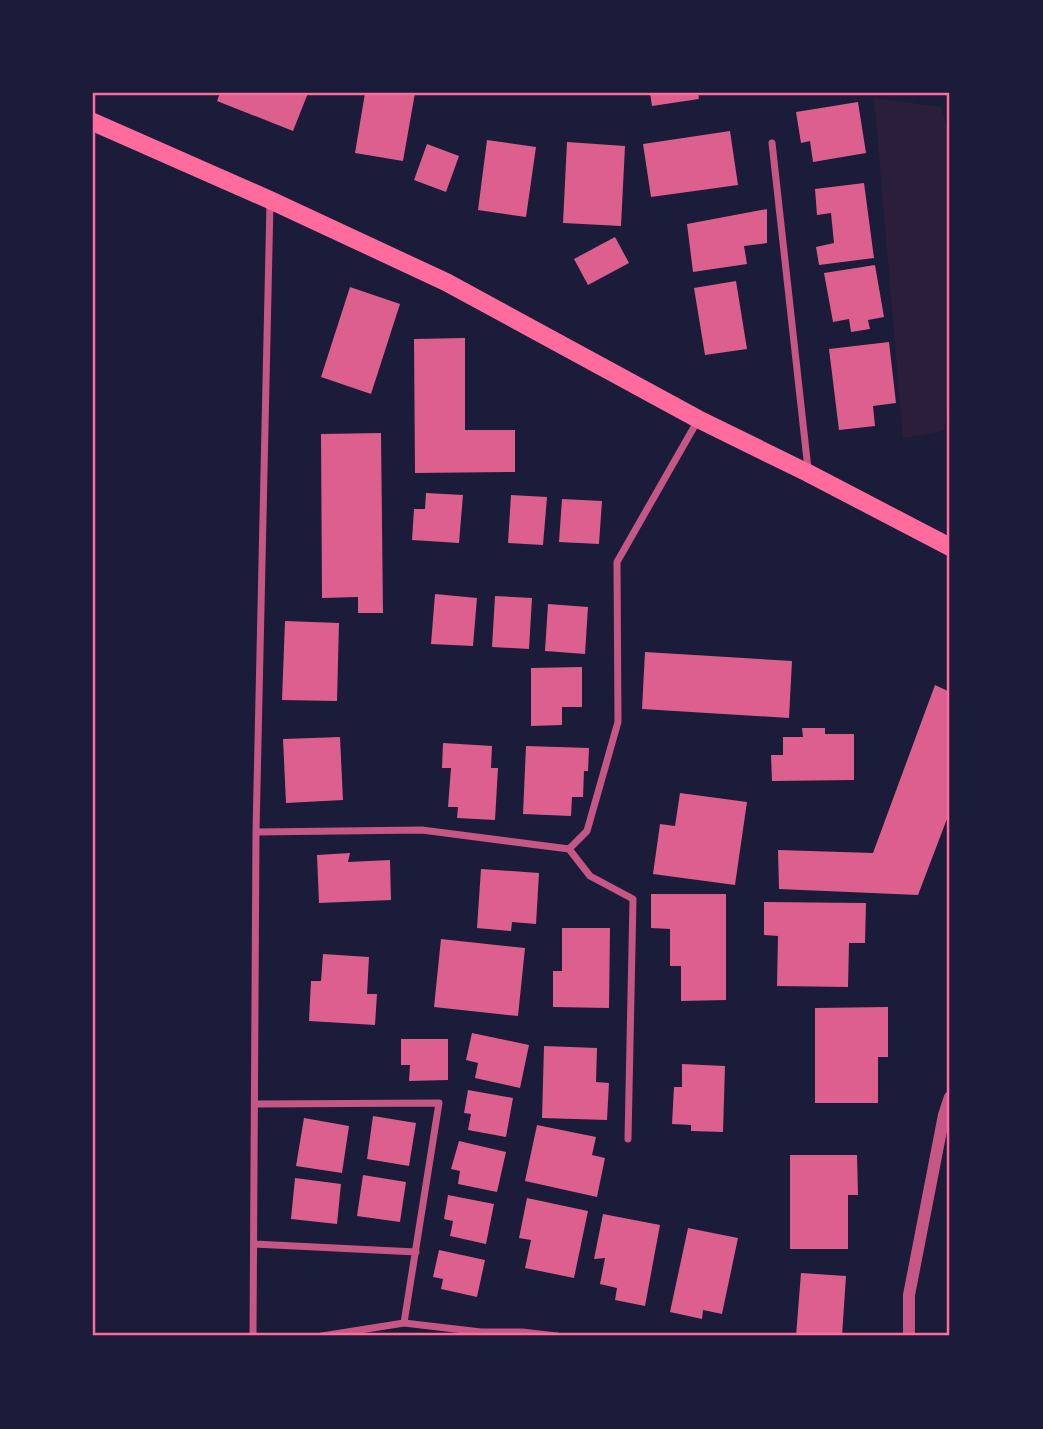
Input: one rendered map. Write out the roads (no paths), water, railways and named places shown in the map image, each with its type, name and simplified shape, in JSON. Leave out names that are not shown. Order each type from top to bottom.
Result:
[{"type":"main road","points":[[93,122],[446,282],[698,419],[950,547]]},
{"type":"street","points":[[772,143],[808,473]]},
{"type":"street","points":[[253,1336],[256,832],[270,200]]},
{"type":"street","points":[[569,849],[587,831],[618,722],[617,562],[698,419]]},
{"type":"street","points":[[256,832],[422,830],[569,849],[590,876],[633,899],[628,1139]]},
{"type":"street","points":[[909,1336],[909,1295],[944,1115],[950,1097]]},
{"type":"street","points":[[255,1104],[439,1103],[404,1323]]},
{"type":"street","points":[[254,1244],[416,1252]]},
{"type":"street","points":[[322,1336],[404,1323],[481,1332],[522,1332],[557,1336]]}]
